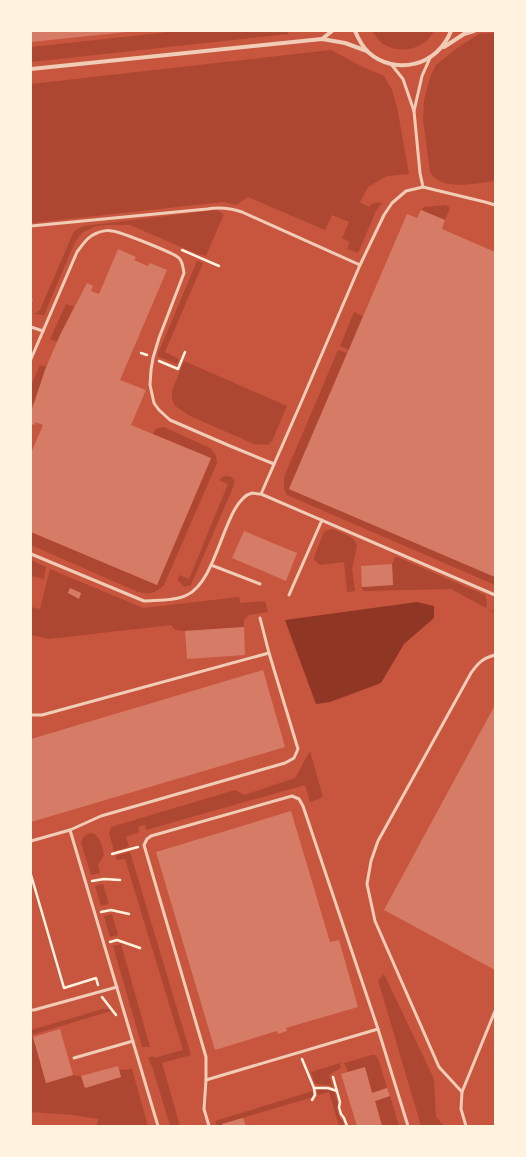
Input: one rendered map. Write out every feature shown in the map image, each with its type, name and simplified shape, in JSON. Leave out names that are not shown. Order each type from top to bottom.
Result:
[{"type":"street","points":[[322,39],[332,31]]},
{"type":"street","points":[[355,31],[359,41],[367,51],[378,59],[391,64],[404,66],[418,63],[430,58],[464,34],[474,31]]},
{"type":"street","points":[[441,49],[452,31]]},
{"type":"street","points":[[31,69],[322,39],[345,43],[367,51]]},
{"type":"lane","points":[[414,111],[422,76],[430,58]]},
{"type":"lane","points":[[391,64],[403,79],[414,111],[420,173],[423,187]]},
{"type":"lane","points":[[261,494],[360,265],[384,215],[392,203],[406,192],[423,187],[495,205]]},
{"type":"lane","points":[[31,226],[207,208],[231,208],[360,265]]},
{"type":"lane","points":[[31,359],[77,252],[84,242],[91,236],[98,232],[112,231],[122,233],[171,253],[179,258],[184,273],[159,338],[153,358],[150,385],[154,403],[170,420],[274,464]]},
{"type":"lane","points":[[31,327],[43,331]]},
{"type":"lane","points":[[31,554],[144,601],[162,600],[188,595],[199,586],[211,565],[235,507],[244,497],[252,493],[261,494],[495,595]]},
{"type":"lane","points":[[289,596],[322,520]]},
{"type":"lane","points":[[211,565],[260,584]]},
{"type":"lane","points":[[31,841],[70,830],[101,816],[285,763],[294,758],[298,749],[260,618]]},
{"type":"lane","points":[[31,715],[42,715],[269,653]]},
{"type":"lane","points":[[462,1092],[439,1067],[375,921],[367,884],[371,861],[378,841],[471,673],[478,663],[486,657],[495,655]]},
{"type":"lane","points":[[209,1126],[204,1110],[206,1057],[144,845],[147,839],[151,836],[292,796],[299,799],[303,806],[378,1029],[408,1126]]},
{"type":"lane","points":[[70,830],[158,1126]]},
{"type":"lane","points":[[31,1010],[116,987]]},
{"type":"lane","points":[[466,1126],[461,1109],[462,1092],[495,1011]]},
{"type":"lane","points":[[206,1080],[378,1029]]},
{"type":"lane","points":[[74,1058],[133,1041]]},
{"type":"path","points":[[171,253],[173,246],[219,266]]},
{"type":"path","points":[[141,353],[178,369],[186,352]]},
{"type":"path","points":[[112,854],[144,845]]},
{"type":"path","points":[[31,875],[64,988],[96,978],[102,999],[117,1016]]},
{"type":"path","points":[[86,883],[104,879],[120,880]]},
{"type":"path","points":[[95,914],[111,910],[130,914]]},
{"type":"path","points":[[104,945],[117,940],[140,948]]},
{"type":"path","points":[[299,1052],[314,1088],[315,1095],[312,1100]]},
{"type":"path","points":[[333,1077],[340,1102],[341,1114],[347,1126]]},
{"type":"path","points":[[314,1088],[328,1088],[337,1091]]},
{"type":"shaded area","points":[[178,31],[288,31],[288,34],[31,62],[31,47]]},
{"type":"shaded area","points":[[372,31],[434,31],[426,42],[414,48],[400,49],[385,45],[378,40]]},
{"type":"shaded area","points":[[495,33],[495,181],[460,185],[442,182],[435,178],[430,172],[423,119],[424,100],[430,77],[436,65],[457,48],[479,34]]},
{"type":"shaded area","points":[[331,50],[384,76],[392,90],[397,107],[409,174],[387,176],[368,187],[360,202],[369,207],[378,202],[382,203],[376,211],[358,253],[347,249],[350,242],[342,238],[349,222],[332,215],[325,230],[248,197],[236,205],[223,202],[31,223],[31,84]]},
{"type":"shaded area","points":[[446,205],[450,208],[445,220],[421,210],[424,207]]},
{"type":"shaded area","points":[[216,210],[224,214],[206,256],[197,254],[130,225],[106,225],[93,227],[82,233],[75,242],[44,315],[34,314],[40,310],[74,231],[83,226]]},
{"type":"shaded area","points":[[197,261],[203,263],[165,352],[179,359],[177,364],[157,356]]},
{"type":"shaded area","points":[[66,304],[74,307],[57,342],[50,339]]},
{"type":"shaded area","points":[[354,312],[363,316],[349,350],[340,346]]},
{"type":"shaded area","points":[[338,350],[347,353],[289,489],[495,577],[495,585],[287,495],[284,489],[284,477]]},
{"type":"shaded area","points":[[184,361],[287,406],[272,441],[268,445],[254,444],[190,416],[175,406],[172,399],[172,391]]},
{"type":"shaded area","points":[[40,365],[47,367],[34,404],[31,403],[31,385]]},
{"type":"shaded area","points":[[164,427],[210,448],[217,458],[217,463],[164,585],[161,588],[152,593],[138,592],[31,545],[31,532],[157,585],[211,459],[153,434],[157,429]]},
{"type":"shaded area","points":[[226,476],[231,477],[234,480],[234,485],[191,585],[184,587],[178,580],[179,575],[189,579],[228,484],[219,480]]},
{"type":"shaded area","points":[[333,529],[351,537],[357,546],[352,569],[355,591],[347,592],[344,562],[320,565],[314,560],[324,532]]},
{"type":"shaded area","points":[[395,557],[485,595],[487,602],[486,608],[495,613],[451,589],[363,591],[362,587],[393,585],[392,564]]},
{"type":"shaded area","points":[[31,560],[46,567],[44,579],[31,576]]},
{"type":"shaded area","points":[[50,569],[143,608],[239,597],[240,603],[265,601],[268,612],[249,615],[244,620],[244,627],[185,631],[175,630],[171,625],[49,639],[31,635],[31,607],[40,609]]},
{"type":"shaded area","points":[[417,602],[434,606],[434,618],[404,644],[381,683],[330,702],[316,704],[285,620]]},
{"type":"shaded area","points":[[310,751],[323,797],[310,802],[305,785],[146,830],[145,825],[138,827],[139,832],[126,837],[129,847],[114,851],[109,833],[111,827],[235,790],[244,795],[295,778]]},
{"type":"shaded area","points":[[91,833],[99,839],[104,855],[98,865],[100,873],[91,875],[81,843],[84,836]]},
{"type":"shaded area","points":[[130,852],[191,1055],[162,1063],[180,1126],[170,1126],[152,1066],[148,1058],[153,1056],[154,1058],[183,1050],[125,859],[117,860],[115,856]]},
{"type":"shaded area","points":[[103,884],[109,904],[101,906],[95,886]]},
{"type":"shaded area","points":[[112,914],[118,935],[110,937],[104,916]]},
{"type":"shaded area","points":[[121,944],[150,1047],[142,1047],[113,946]]},
{"type":"shaded area","points":[[384,974],[433,1077],[436,1117],[444,1126],[421,1126],[378,980]]},
{"type":"shaded area","points":[[103,1009],[108,1009],[111,1011],[31,1035],[31,1030]]},
{"type":"shaded area","points":[[31,1035],[33,1037],[47,1083],[73,1075],[81,1076],[85,1088],[121,1077],[119,1070],[132,1069],[148,1126],[104,1126],[97,1125],[98,1119],[73,1115],[31,1112]]},
{"type":"shaded area","points":[[375,1055],[378,1058],[387,1088],[372,1093],[365,1069],[348,1072],[344,1063]]},
{"type":"shaded area","points":[[340,1063],[341,1068],[329,1075],[332,1086],[315,1084],[311,1072]]},
{"type":"shaded area","points":[[322,1089],[334,1091],[338,1105],[337,1109],[339,1117],[343,1121],[344,1126],[339,1126],[329,1092],[318,1095],[317,1090]]},
{"type":"shaded area","points":[[313,1091],[313,1097],[222,1124],[223,1126],[217,1126],[215,1121]]},
{"type":"shaded area","points":[[390,1096],[399,1126],[382,1126],[375,1101]]},
{"type":"building","points":[[31,31],[127,31],[127,32],[31,42]]},
{"type":"building","points":[[421,210],[445,220],[442,229],[495,252],[495,577],[289,489],[407,214],[417,218]]},
{"type":"building","points":[[118,249],[136,257],[134,260],[148,266],[150,263],[167,270],[120,380],[146,390],[131,425],[211,458],[157,585],[31,532],[31,453],[43,425],[35,422],[35,425],[31,424],[33,406],[45,370],[60,335],[87,283],[93,286],[91,291],[99,294]]},
{"type":"building","points":[[244,531],[297,553],[286,581],[232,558]]},
{"type":"building","points":[[392,564],[393,585],[362,587],[361,566]]},
{"type":"building","points":[[70,588],[81,593],[79,599],[68,593]]},
{"type":"building","points":[[244,627],[245,655],[187,659],[185,631]]},
{"type":"building","points":[[263,670],[285,747],[31,822],[31,739]]},
{"type":"building","points":[[495,705],[495,970],[384,910]]},
{"type":"building","points":[[291,811],[330,942],[339,940],[358,1007],[286,1028],[287,1031],[278,1034],[277,1031],[215,1050],[156,852]]},
{"type":"building","points":[[60,1029],[73,1075],[46,1083],[33,1037]]},
{"type":"building","points":[[118,1066],[121,1077],[85,1088],[81,1076]]},
{"type":"building","points":[[365,1067],[372,1093],[387,1088],[390,1096],[375,1101],[382,1126],[357,1126],[341,1074]]},
{"type":"building","points":[[243,1118],[246,1126],[223,1126],[222,1124]]}]
